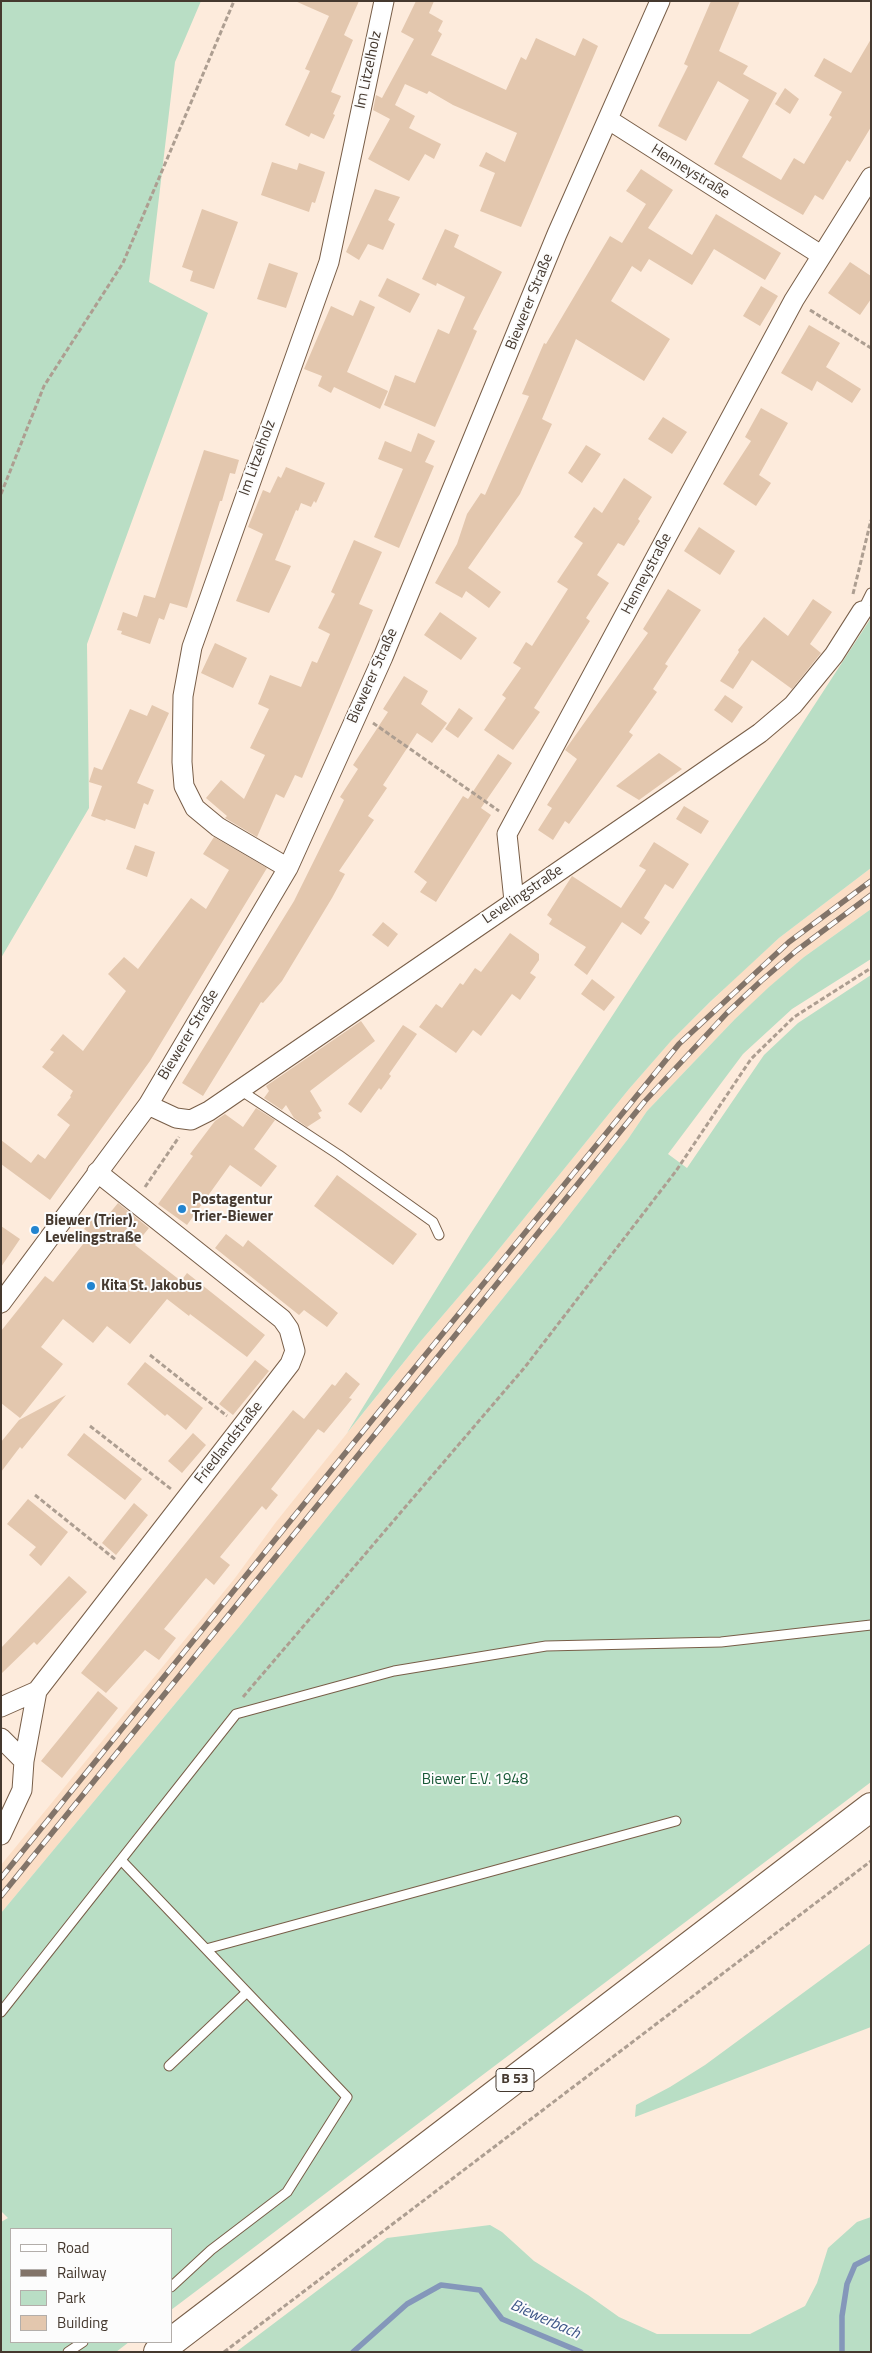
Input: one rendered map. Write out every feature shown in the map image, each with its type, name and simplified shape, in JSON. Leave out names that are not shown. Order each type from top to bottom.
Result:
[{"type":"main road","name":"B 53","points":[[172,2341],[871,1808]]},
{"type":"main road","name":"B 53","points":[[158,2352],[170,2343]]},
{"type":"street","name":"Im Litzelholz","points":[[288,868],[218,827],[195,808],[184,786],[182,762],[183,696],[192,647],[329,262],[384,1]]},
{"type":"street","name":"Biewerer Straße","points":[[1,1304],[148,1105],[288,868],[383,657],[557,234],[660,1]]},
{"type":"street","name":"Henneystraße","points":[[609,120],[821,255]]},
{"type":"street","name":"Henneystraße","points":[[514,900],[507,834],[794,300],[871,177]]},
{"type":"street","name":"Levelingstraße","points":[[191,1120],[209,1111],[240,1090],[514,900],[760,733],[793,705],[834,655],[862,611]]},
{"type":"street","points":[[148,1105],[176,1118],[191,1120]]},
{"type":"street","name":"Friedlandstraße","points":[[1,1835],[22,1790],[24,1761],[38,1691],[290,1364],[295,1351],[290,1329],[282,1319],[97,1172]]},
{"type":"street","points":[[1,1707],[38,1691]]},
{"type":"street","points":[[1,1738],[24,1761]]},
{"type":"lane","points":[[862,611],[871,593]]},
{"type":"lane","points":[[240,1090],[339,1155],[433,1222],[440,1235]]},
{"type":"lane","points":[[1,2012],[236,1714],[394,1671],[546,1646],[721,1642],[871,1625]]},
{"type":"lane","points":[[206,1949],[676,1821]]},
{"type":"lane","points":[[121,1860],[347,2097],[287,2192],[211,2250],[172,2286]]},
{"type":"lane","points":[[169,2066],[247,1992]]},
{"type":"lane","points":[[68,2352],[82,2343]]},
{"type":"path","points":[[1,494],[44,386],[123,263],[234,1]]},
{"type":"path","points":[[794,300],[871,348]]},
{"type":"path","points":[[862,611],[854,603],[853,589],[871,520]]},
{"type":"path","points":[[372,722],[514,822]]},
{"type":"path","points":[[236,1714],[244,1695],[525,1367],[676,1171],[751,1059],[794,1017],[871,968]]},
{"type":"path","points":[[134,1202],[191,1120]]},
{"type":"path","points":[[150,1355],[241,1428]]},
{"type":"path","points":[[90,1426],[185,1500]]},
{"type":"path","points":[[35,1495],[130,1571]]},
{"type":"path","points":[[224,2352],[871,1861]]},
{"type":"shaded area","points":[[871,868],[871,909],[804,957],[769,988],[735,1019],[647,1111],[628,1139],[560,1227],[239,1627],[1,1913],[1,1865],[235,1578],[276,1522],[420,1342],[491,1259],[629,1089],[671,1041],[736,977],[779,938]]},
{"type":"green space","points":[[1,1],[201,1],[175,62],[149,282],[208,313],[87,644],[89,808],[1,958]]},
{"type":"green space","points":[[871,618],[871,868],[779,938],[671,1041],[629,1089],[347,1433],[471,1233]]},
{"type":"green space","name":"Biewer E.V. 1948","points":[[871,909],[871,959],[792,1009],[743,1054],[668,1154],[687,1168],[764,1055],[798,1023],[871,975],[871,1782],[172,2309],[172,2228],[10,2228],[10,2343],[128,2343],[116,2352],[1,2352],[1,2222],[8,2218],[1,2211],[1,1913],[239,1627],[560,1227],[628,1139],[647,1111],[735,1019],[804,957]]},
{"type":"green space","points":[[871,1943],[871,2027],[635,2117],[636,2105],[705,2065]]},
{"type":"green space","points":[[871,2217],[871,2352],[236,2352],[387,2238],[490,2225],[502,2232],[534,2261],[619,2317],[657,2334],[750,2334],[805,2306],[817,2283],[828,2248],[857,2222]]},
{"type":"building","points":[[295,1],[359,1],[344,35],[353,40],[331,92],[341,96],[324,139],[311,133],[309,137],[285,125],[310,71],[305,69],[329,16]]},
{"type":"building","points":[[416,1],[434,1],[429,13],[443,21],[438,31],[442,34],[431,55],[506,90],[521,57],[526,60],[536,38],[575,56],[583,38],[598,46],[521,227],[480,211],[495,173],[479,166],[486,152],[505,162],[517,133],[453,105],[429,91],[427,94],[405,84],[395,105],[415,116],[409,128],[441,144],[434,159],[425,154],[409,181],[368,159],[390,119],[373,110],[376,95],[382,98],[414,39],[401,32]]},
{"type":"building","points":[[711,1],[740,1],[719,51],[748,66],[743,74],[777,93],[742,157],[781,180],[794,158],[804,164],[832,117],[829,115],[842,92],[814,76],[824,58],[851,73],[871,39],[871,127],[850,162],[847,160],[823,200],[815,195],[803,215],[714,164],[749,100],[718,81],[686,141],[658,126],[688,66],[684,64]]},
{"type":"building","points":[[785,88],[799,99],[790,114],[775,104]]},
{"type":"building","points":[[272,162],[297,170],[299,163],[325,172],[315,203],[312,202],[309,212],[261,195]]},
{"type":"building","points":[[641,169],[673,190],[648,228],[692,255],[716,214],[781,253],[765,280],[714,249],[692,285],[649,259],[641,272],[632,266],[611,301],[670,339],[644,381],[576,339],[542,419],[552,424],[520,494],[468,568],[501,592],[489,608],[466,591],[462,598],[435,583],[457,544],[467,514],[481,493],[485,495],[529,396],[522,394],[544,343],[546,344],[610,236],[622,243],[646,204],[626,191]]},
{"type":"building","points":[[375,189],[400,197],[388,220],[395,224],[383,250],[368,244],[359,260],[346,252]]},
{"type":"building","points":[[202,209],[238,222],[214,289],[190,281],[193,271],[182,267]]},
{"type":"building","points":[[445,229],[459,235],[454,247],[502,272],[473,329],[477,331],[435,427],[384,405],[395,375],[415,383],[438,329],[449,334],[465,297],[437,283],[436,286],[422,279]]},
{"type":"building","points":[[850,262],[871,276],[871,299],[860,315],[828,293]]},
{"type":"building","points":[[269,263],[298,273],[286,308],[257,299]]},
{"type":"building","points":[[387,278],[420,294],[410,313],[378,296]]},
{"type":"building","points":[[761,286],[778,296],[760,326],[743,316]]},
{"type":"building","points":[[360,300],[375,307],[347,372],[388,391],[380,409],[334,387],[331,393],[318,386],[322,376],[304,369],[331,306],[353,316]]},
{"type":"building","points":[[809,325],[840,343],[826,367],[861,389],[852,403],[817,381],[812,391],[781,373]]},
{"type":"building","points":[[761,408],[788,423],[759,475],[771,483],[756,506],[723,484],[751,441],[745,437]]},
{"type":"building","points":[[663,417],[687,432],[672,454],[648,439]]},
{"type":"building","points":[[418,433],[435,441],[425,462],[434,466],[399,548],[374,537],[403,469],[378,459],[385,441],[411,452]]},
{"type":"building","points":[[586,445],[601,454],[582,483],[568,473]]},
{"type":"building","points":[[204,450],[239,460],[235,474],[230,473],[222,501],[220,501],[187,608],[170,603],[164,620],[159,618],[150,644],[121,634],[122,631],[117,630],[123,612],[137,617],[144,595],[155,598]]},
{"type":"building","points":[[286,467],[325,483],[316,503],[314,501],[311,507],[301,503],[298,511],[296,510],[275,560],[291,566],[269,613],[236,601],[263,534],[248,527],[263,490],[270,493],[278,476],[281,478]]},
{"type":"building","points":[[624,478],[652,497],[624,546],[618,543],[597,575],[609,583],[586,618],[590,621],[534,708],[540,712],[513,750],[484,730],[506,698],[502,695],[521,668],[513,663],[526,642],[532,646],[568,589],[557,582],[583,543],[574,537],[594,507],[602,513]]},
{"type":"building","points":[[699,527],[735,551],[720,575],[684,551]]},
{"type":"building","points":[[354,540],[382,552],[359,604],[373,610],[302,778],[295,775],[284,798],[276,794],[257,837],[225,818],[227,816],[206,798],[221,780],[244,799],[265,755],[250,748],[269,709],[258,704],[270,675],[301,687],[312,661],[317,663],[330,634],[318,628],[335,594],[331,592]]},
{"type":"building","points":[[668,589],[701,610],[665,664],[668,666],[653,689],[657,692],[629,732],[633,735],[569,824],[565,821],[553,840],[538,830],[552,808],[547,805],[577,759],[565,750],[648,633],[643,629]]},
{"type":"building","points":[[813,599],[832,612],[810,644],[821,653],[792,689],[752,660],[733,689],[720,681],[739,652],[738,650],[764,617],[788,636]]},
{"type":"building","points":[[440,612],[477,638],[461,660],[424,635]]},
{"type":"building","points":[[215,643],[247,658],[233,688],[201,673]]},
{"type":"building","points":[[404,676],[428,691],[421,704],[447,723],[432,743],[417,733],[383,785],[387,788],[368,816],[374,820],[339,871],[345,874],[332,898],[282,981],[263,1003],[261,1002],[203,1096],[182,1083],[294,901],[344,800],[340,797],[358,769],[353,765],[388,712],[383,709]]},
{"type":"building","points":[[725,695],[743,707],[732,723],[714,710]]},
{"type":"building","points":[[152,705],[169,713],[137,783],[154,790],[148,805],[144,803],[135,829],[91,816],[102,786],[89,782],[94,767],[102,770],[130,709],[147,716]]},
{"type":"building","points":[[459,708],[473,718],[458,738],[445,729]]},
{"type":"building","points":[[659,753],[682,769],[639,800],[616,786]]},
{"type":"building","points":[[498,754],[512,763],[481,808],[491,815],[436,902],[420,892],[427,882],[414,872],[463,796],[468,799]]},
{"type":"building","points":[[684,806],[709,821],[701,834],[676,819]]},
{"type":"building","points":[[214,837],[267,868],[150,1061],[50,1200],[1,1164],[1,1140],[31,1163],[38,1154],[45,1159],[70,1125],[57,1115],[71,1097],[73,1091],[42,1067],[54,1052],[50,1050],[63,1034],[83,1051],[126,991],[108,974],[124,957],[138,969],[191,898],[206,909],[229,870],[203,854]]},
{"type":"building","points":[[654,842],[689,864],[673,889],[665,884],[644,918],[650,922],[641,935],[622,922],[587,975],[574,965],[586,947],[549,924],[552,919],[547,915],[572,876],[621,908],[646,870],[639,866]]},
{"type":"building","points":[[135,845],[155,852],[147,877],[126,869]]},
{"type":"building","points":[[383,922],[398,934],[388,947],[372,935]]},
{"type":"building","points":[[510,933],[539,954],[539,960],[530,973],[536,977],[520,1000],[512,994],[481,1036],[473,1030],[456,1053],[419,1027],[436,1004],[442,1008],[460,983],[463,985],[475,968],[481,972]]},
{"type":"building","points":[[592,979],[615,997],[604,1011],[581,994]]},
{"type":"building","points":[[361,1021],[375,1041],[310,1091],[322,1111],[318,1113],[321,1118],[307,1127],[294,1118],[286,1105],[282,1110],[264,1098],[269,1091],[266,1086]]},
{"type":"building","points":[[403,1025],[417,1034],[389,1074],[391,1076],[381,1090],[379,1088],[361,1113],[348,1104]]},
{"type":"building","points":[[256,1108],[275,1120],[254,1149],[277,1166],[261,1187],[230,1165],[187,1225],[158,1204],[193,1156],[190,1154],[215,1121],[225,1114],[243,1127]]},
{"type":"building","points":[[337,1175],[417,1234],[393,1265],[314,1206]]},
{"type":"building","points":[[118,1203],[149,1228],[135,1245],[181,1281],[187,1273],[265,1335],[247,1357],[167,1299],[130,1344],[107,1326],[93,1343],[63,1319],[41,1347],[63,1364],[20,1418],[1,1403],[1,1331],[45,1276],[53,1282],[91,1234],[84,1229],[98,1213],[105,1219]]},
{"type":"building","points":[[1,1226],[20,1239],[1,1267]]},
{"type":"building","points":[[226,1234],[243,1247],[248,1240],[338,1313],[327,1327],[304,1310],[299,1315],[215,1248]]},
{"type":"building","points":[[255,1360],[269,1371],[233,1415],[219,1404]]},
{"type":"building","points":[[145,1362],[203,1408],[186,1430],[167,1414],[165,1416],[127,1384]]},
{"type":"building","points":[[346,1372],[360,1384],[349,1398],[352,1399],[324,1433],[318,1429],[271,1489],[278,1495],[266,1510],[262,1506],[220,1557],[230,1565],[214,1585],[206,1578],[164,1629],[176,1638],[159,1660],[145,1650],[106,1693],[81,1673],[293,1410],[304,1419],[332,1384],[335,1386]]},
{"type":"building","points":[[66,1395],[22,1449],[20,1447],[1,1472],[1,1442],[19,1420]]},
{"type":"building","points":[[84,1433],[142,1479],[125,1500],[67,1455]]},
{"type":"building","points":[[193,1433],[206,1445],[182,1473],[168,1461]]},
{"type":"building","points":[[28,1499],[68,1532],[41,1566],[29,1555],[36,1547],[7,1524]]},
{"type":"building","points":[[134,1503],[148,1515],[116,1555],[102,1543]]},
{"type":"building","points":[[69,1576],[87,1592],[37,1645],[34,1642],[1,1674],[1,1648]]},
{"type":"building","points":[[98,1691],[118,1708],[62,1778],[41,1761]]},
{"type":"waterway","name":"Biewerbach","points":[[842,2352],[842,2316],[847,2284],[855,2265],[871,2257]]},
{"type":"waterway","name":"Biewerbach","points":[[353,2352],[407,2304],[441,2285],[480,2290],[502,2319],[581,2352]]},
{"type":"railway","points":[[1,1878],[679,1044],[789,942],[871,881]]},
{"type":"railway","points":[[1,1896],[645,1101],[727,1013],[761,981],[796,951],[871,895]]},
{"type":"place","name":"Postagentur Trier-Biewer","points":[[182,1209]]},
{"type":"place","name":"Biewer (Trier), Levelingstraße","points":[[35,1230]]},
{"type":"place","name":"Kita St. Jakobus","points":[[91,1286]]}]
